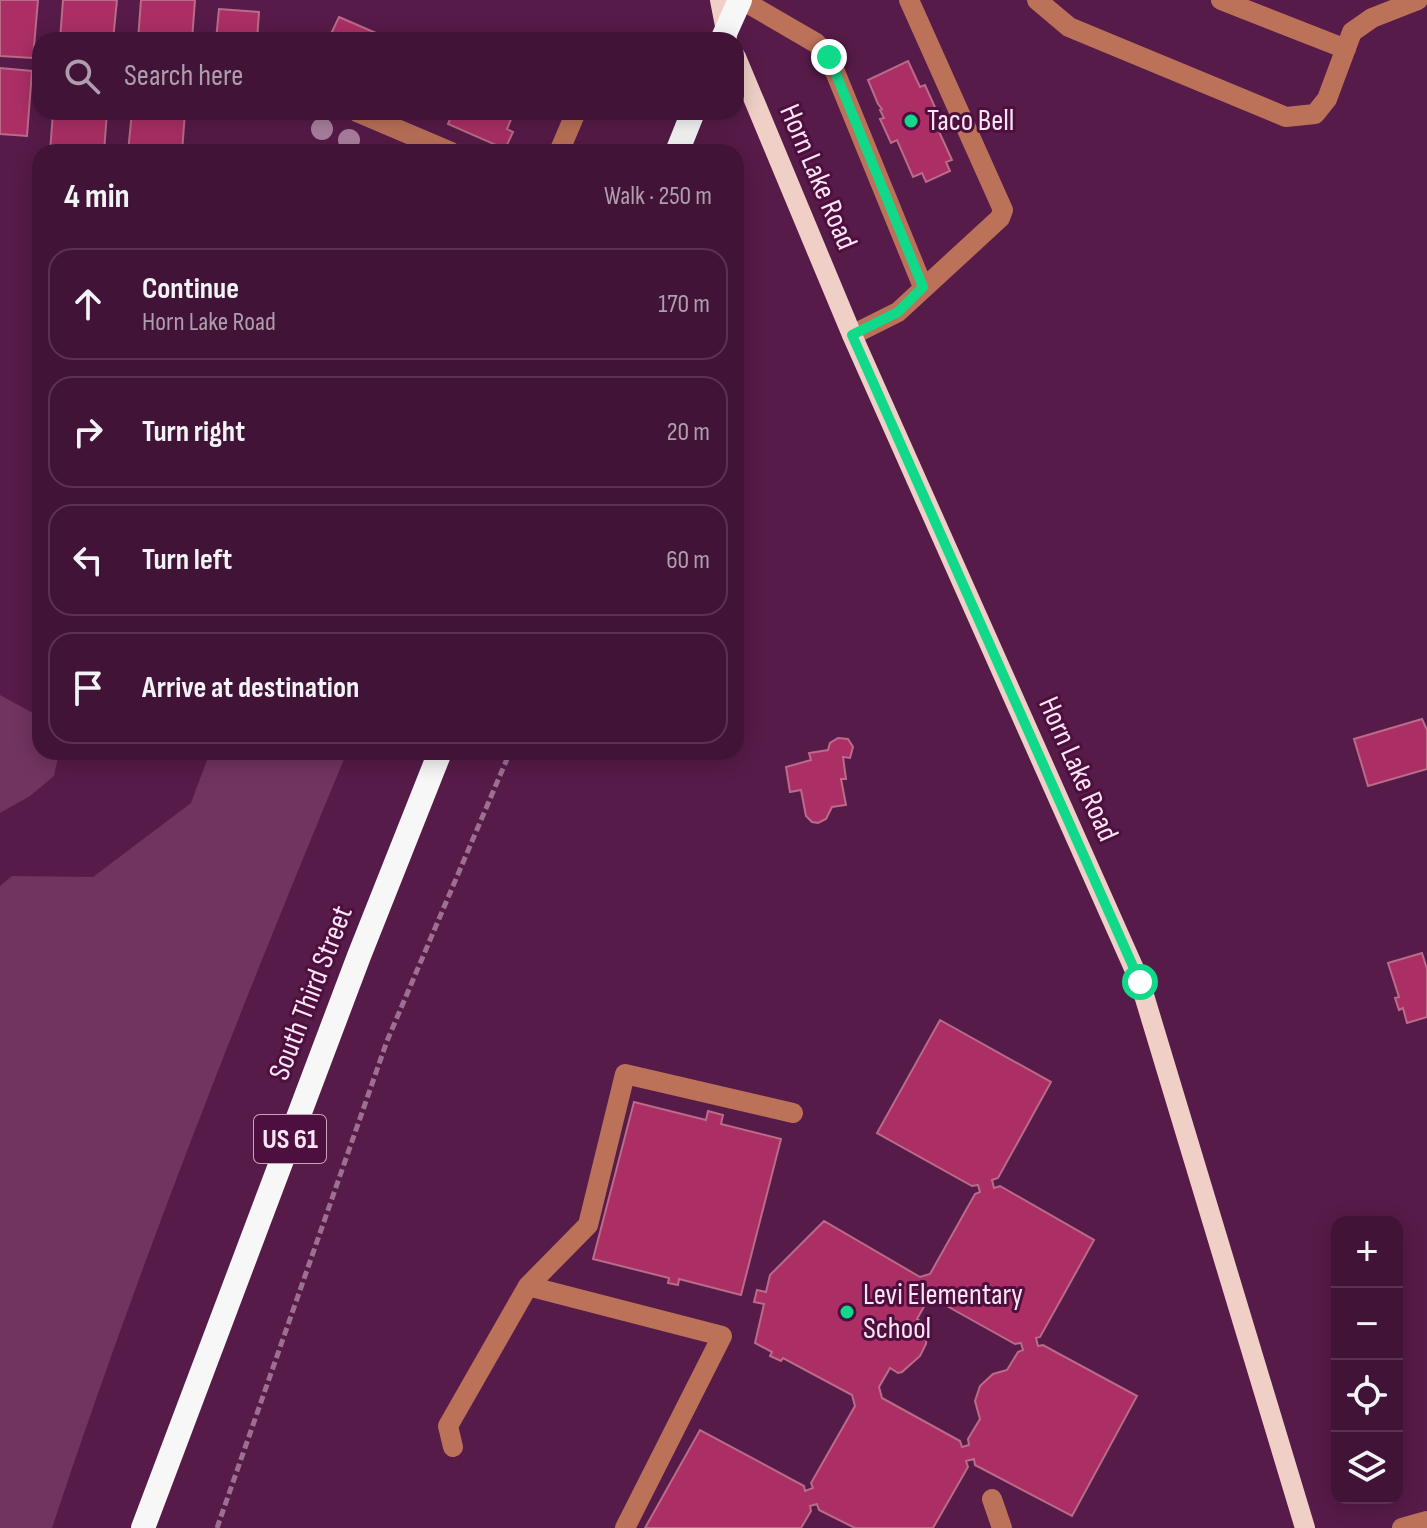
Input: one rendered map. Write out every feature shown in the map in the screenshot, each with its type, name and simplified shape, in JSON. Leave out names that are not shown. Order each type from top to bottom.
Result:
[{"type":"highway","points":[[727,32],[741,0]]},
{"type":"highway","points":[[680,144],[690,120]]},
{"type":"highway","name":"South Third Street","points":[[143,1528],[353,971],[437,760]]},
{"type":"main road","points":[[720,0],[724,32]]},
{"type":"main road","name":"Horn Lake Road","points":[[744,76],[852,335],[1140,982],[1305,1528]]},
{"type":"street","points":[[741,0],[816,43],[829,57],[923,287]]},
{"type":"street","points":[[852,335],[898,312],[1000,218],[1003,210],[909,0]]},
{"type":"street","points":[[1037,0],[1069,27],[1286,117],[1315,114],[1327,99],[1352,32],[1362,24],[1418,0]]},
{"type":"street","points":[[1221,0],[1346,49]]},
{"type":"street","points":[[376,120],[432,144]]},
{"type":"street","points":[[562,144],[573,120]]},
{"type":"street","points":[[453,1447],[448,1426],[528,1286],[588,1225],[625,1074],[793,1113]]},
{"type":"street","points":[[528,1286],[722,1336],[625,1528]]},
{"type":"street","points":[[992,1499],[1002,1528]]},
{"type":"street","points":[[1402,1528],[1427,1521]]},
{"type":"path","points":[[217,1528],[387,1041],[507,760]]},
{"type":"shaded area","points":[[0,695],[32,713],[32,760],[57,760],[54,776],[30,796],[0,813]]},
{"type":"shaded area","points":[[207,760],[344,760],[192,1137],[52,1528],[0,1528],[0,886],[12,876],[93,877],[191,803]]},
{"type":"building","points":[[0,0],[38,0],[35,32],[32,32],[32,58],[0,56]]},
{"type":"building","points":[[63,0],[117,0],[114,32],[61,32]]},
{"type":"building","points":[[141,0],[195,0],[193,32],[139,32]]},
{"type":"building","points":[[219,9],[259,12],[258,32],[217,32]]},
{"type":"building","points":[[339,17],[374,32],[332,32]]},
{"type":"building","name":"Taco Bell","points":[[908,61],[920,87],[925,85],[942,123],[936,125],[952,160],[946,162],[950,171],[926,182],[922,173],[913,177],[897,140],[891,143],[880,119],[884,118],[882,109],[868,80]]},
{"type":"building","points":[[0,68],[32,71],[27,136],[0,134]]},
{"type":"building","points":[[52,120],[106,120],[105,144],[51,144]]},
{"type":"building","points":[[131,120],[184,120],[183,144],[129,144]]},
{"type":"building","points":[[450,120],[511,120],[507,129],[513,132],[507,144],[494,144],[448,124]]},
{"type":"building","points":[[1422,719],[1427,730],[1427,769],[1368,786],[1354,739]]},
{"type":"building","points":[[838,738],[848,739],[853,747],[850,758],[843,757],[846,779],[841,779],[846,805],[832,807],[826,819],[812,822],[806,816],[801,790],[790,792],[786,767],[811,760],[809,753],[828,750],[830,743]]},
{"type":"building","points":[[1422,953],[1427,969],[1427,1017],[1407,1023],[1403,1008],[1399,1010],[1395,998],[1399,997],[1388,963]]},
{"type":"building","points":[[940,1020],[1051,1082],[998,1178],[992,1180],[994,1188],[1000,1186],[1094,1240],[1040,1337],[1036,1338],[1038,1346],[1043,1345],[1137,1396],[1072,1516],[975,1465],[974,1459],[966,1461],[968,1467],[933,1528],[855,1528],[819,1510],[817,1504],[810,1506],[811,1511],[801,1528],[645,1528],[700,1430],[804,1486],[805,1491],[813,1488],[811,1483],[855,1406],[852,1395],[783,1358],[781,1361],[770,1356],[772,1352],[755,1343],[764,1304],[754,1302],[757,1290],[766,1292],[770,1275],[824,1221],[920,1277],[930,1274],[975,1194],[980,1192],[978,1185],[972,1186],[877,1133]],"holes":[[[936,1300],[1015,1344],[1021,1343],[1023,1350],[1018,1352],[1007,1370],[993,1374],[980,1386],[975,1401],[980,1419],[968,1439],[969,1445],[962,1447],[960,1441],[882,1398],[879,1387],[890,1368],[902,1372],[920,1356],[926,1344],[925,1324],[917,1319],[926,1303]]]},
{"type":"building","points":[[634,1102],[706,1120],[708,1111],[723,1115],[721,1124],[781,1139],[741,1295],[679,1279],[678,1285],[668,1283],[669,1278],[593,1259]]},
{"type":"place","name":"Taco Bell","points":[[911,121]]},
{"type":"place","name":"Levi Elementary School","points":[[847,1312]]},
{"type":"route","points":[[829,57],[923,287],[898,312],[852,335],[1140,982]]}]
